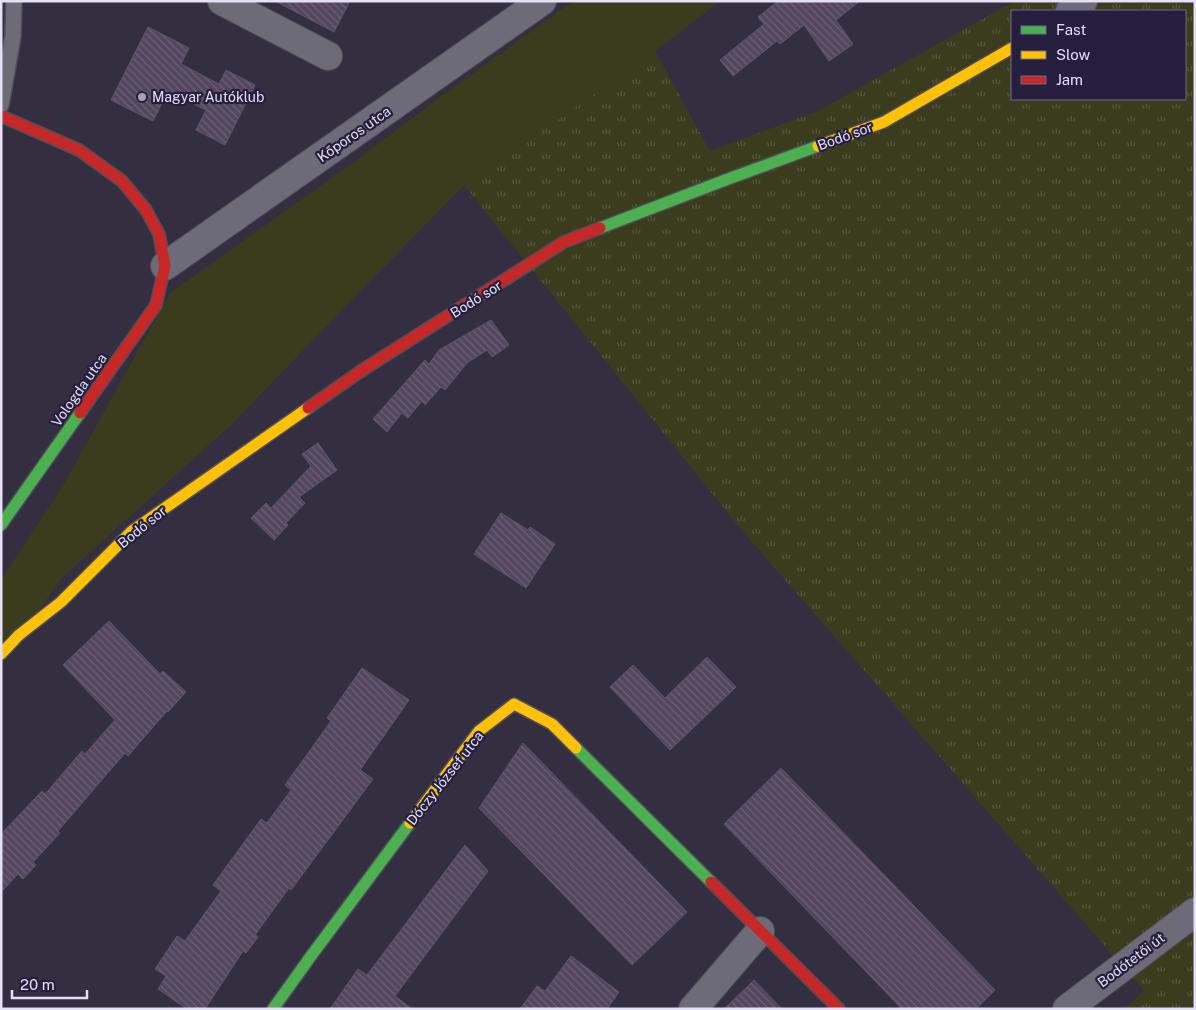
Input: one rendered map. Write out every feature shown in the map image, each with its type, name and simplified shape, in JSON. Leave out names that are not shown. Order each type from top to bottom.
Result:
[{"type":"street","points":[[222,1],[328,56]]},
{"type":"street","name":"Kőporos utca","points":[[165,266],[542,1]]},
{"type":"street","points":[[1071,10],[1083,1]]},
{"type":"street","name":"Bodó sor","points":[[1,654],[19,635],[61,602],[132,531],[361,371],[564,242],[884,122],[1011,49]]},
{"type":"street","points":[[1,116],[80,150],[122,181],[146,210],[159,234],[165,266]]},
{"type":"street","name":"Vologda utca","points":[[1,525],[156,305],[165,266]]},
{"type":"street","name":"Dóczy József utca","points":[[273,1009],[479,731],[514,704],[552,724],[838,1009]]},
{"type":"street","name":"Bodótetői út","points":[[1067,1009],[1195,912]]},
{"type":"street","points":[[693,1009],[760,931]]},
{"type":"lane","points":[[1,105],[7,32],[14,1]]},
{"type":"green space","points":[[573,1],[721,1],[655,51],[464,185],[231,425],[62,578],[1,664],[1,580],[64,484],[170,293],[357,160]]},
{"type":"green space","points":[[1015,1],[1195,1],[1195,1009],[1124,1009],[1144,991],[740,528],[464,185],[655,51],[710,151],[818,111]]},
{"type":"building","points":[[275,1],[350,1],[334,32]]},
{"type":"building","points":[[778,1],[860,1],[836,20],[853,44],[829,61],[804,25],[780,44],[777,41],[733,76],[720,60],[764,24],[758,17]]},
{"type":"building","points":[[148,27],[189,48],[181,64],[219,84],[226,70],[255,85],[225,145],[196,130],[206,110],[168,91],[153,121],[111,100]]},
{"type":"building","points":[[491,320],[509,345],[492,357],[487,350],[467,363],[445,390],[441,387],[425,405],[422,401],[408,418],[402,413],[387,432],[373,419],[425,360],[429,364],[439,350]]},
{"type":"building","points":[[318,443],[337,470],[299,497],[305,503],[286,523],[288,525],[274,540],[251,518],[266,503],[271,508],[311,466],[302,454]]},
{"type":"building","points":[[501,513],[528,530],[530,527],[555,544],[526,588],[474,554]]},
{"type":"building","points":[[109,621],[160,674],[163,671],[186,692],[128,756],[125,753],[58,831],[60,833],[33,862],[36,865],[23,879],[18,874],[1,892],[1,834],[42,791],[45,794],[82,751],[85,754],[115,720],[63,665]]},
{"type":"building","points":[[707,657],[736,687],[670,750],[610,687],[633,665],[665,698]]},
{"type":"building","points":[[362,668],[409,700],[360,770],[373,779],[291,890],[289,888],[255,935],[258,937],[246,953],[243,951],[205,1009],[187,1009],[158,989],[166,976],[155,969],[177,936],[185,941],[221,891],[213,885],[261,819],[267,823],[291,790],[285,785],[331,721],[327,718]]},
{"type":"building","points":[[523,743],[687,912],[632,965],[479,808]]},
{"type":"building","points":[[781,768],[995,990],[976,1009],[902,1009],[724,824]]},
{"type":"building","points":[[465,845],[488,871],[395,996],[412,1009],[330,1009],[358,969],[367,975]]},
{"type":"building","points":[[571,956],[619,992],[607,1009],[520,1009],[537,986],[545,991]]},
{"type":"building","points":[[754,980],[782,1009],[724,1009]]},
{"type":"traffic: fast","points":[[600,228],[818,146]]},
{"type":"traffic: fast","points":[[1,525],[80,413]]},
{"type":"traffic: fast","points":[[576,748],[711,882]]},
{"type":"traffic: fast","points":[[273,1009],[410,823]]},
{"type":"traffic: slow","points":[[818,146],[884,122],[1011,49]]},
{"type":"traffic: slow","points":[[1,654],[19,635],[61,602],[132,531],[308,408]]},
{"type":"traffic: slow","points":[[410,823],[479,731],[514,704],[552,724],[576,748]]},
{"type":"traffic: jam","points":[[1,116],[79,150],[122,181],[146,210],[159,234],[165,266],[156,305],[80,413]]},
{"type":"traffic: jam","points":[[308,408],[361,371],[564,242],[600,228]]},
{"type":"traffic: jam","points":[[711,882],[839,1009]]},
{"type":"place","name":"Magyar Autóklub","points":[[142,97]]}]
